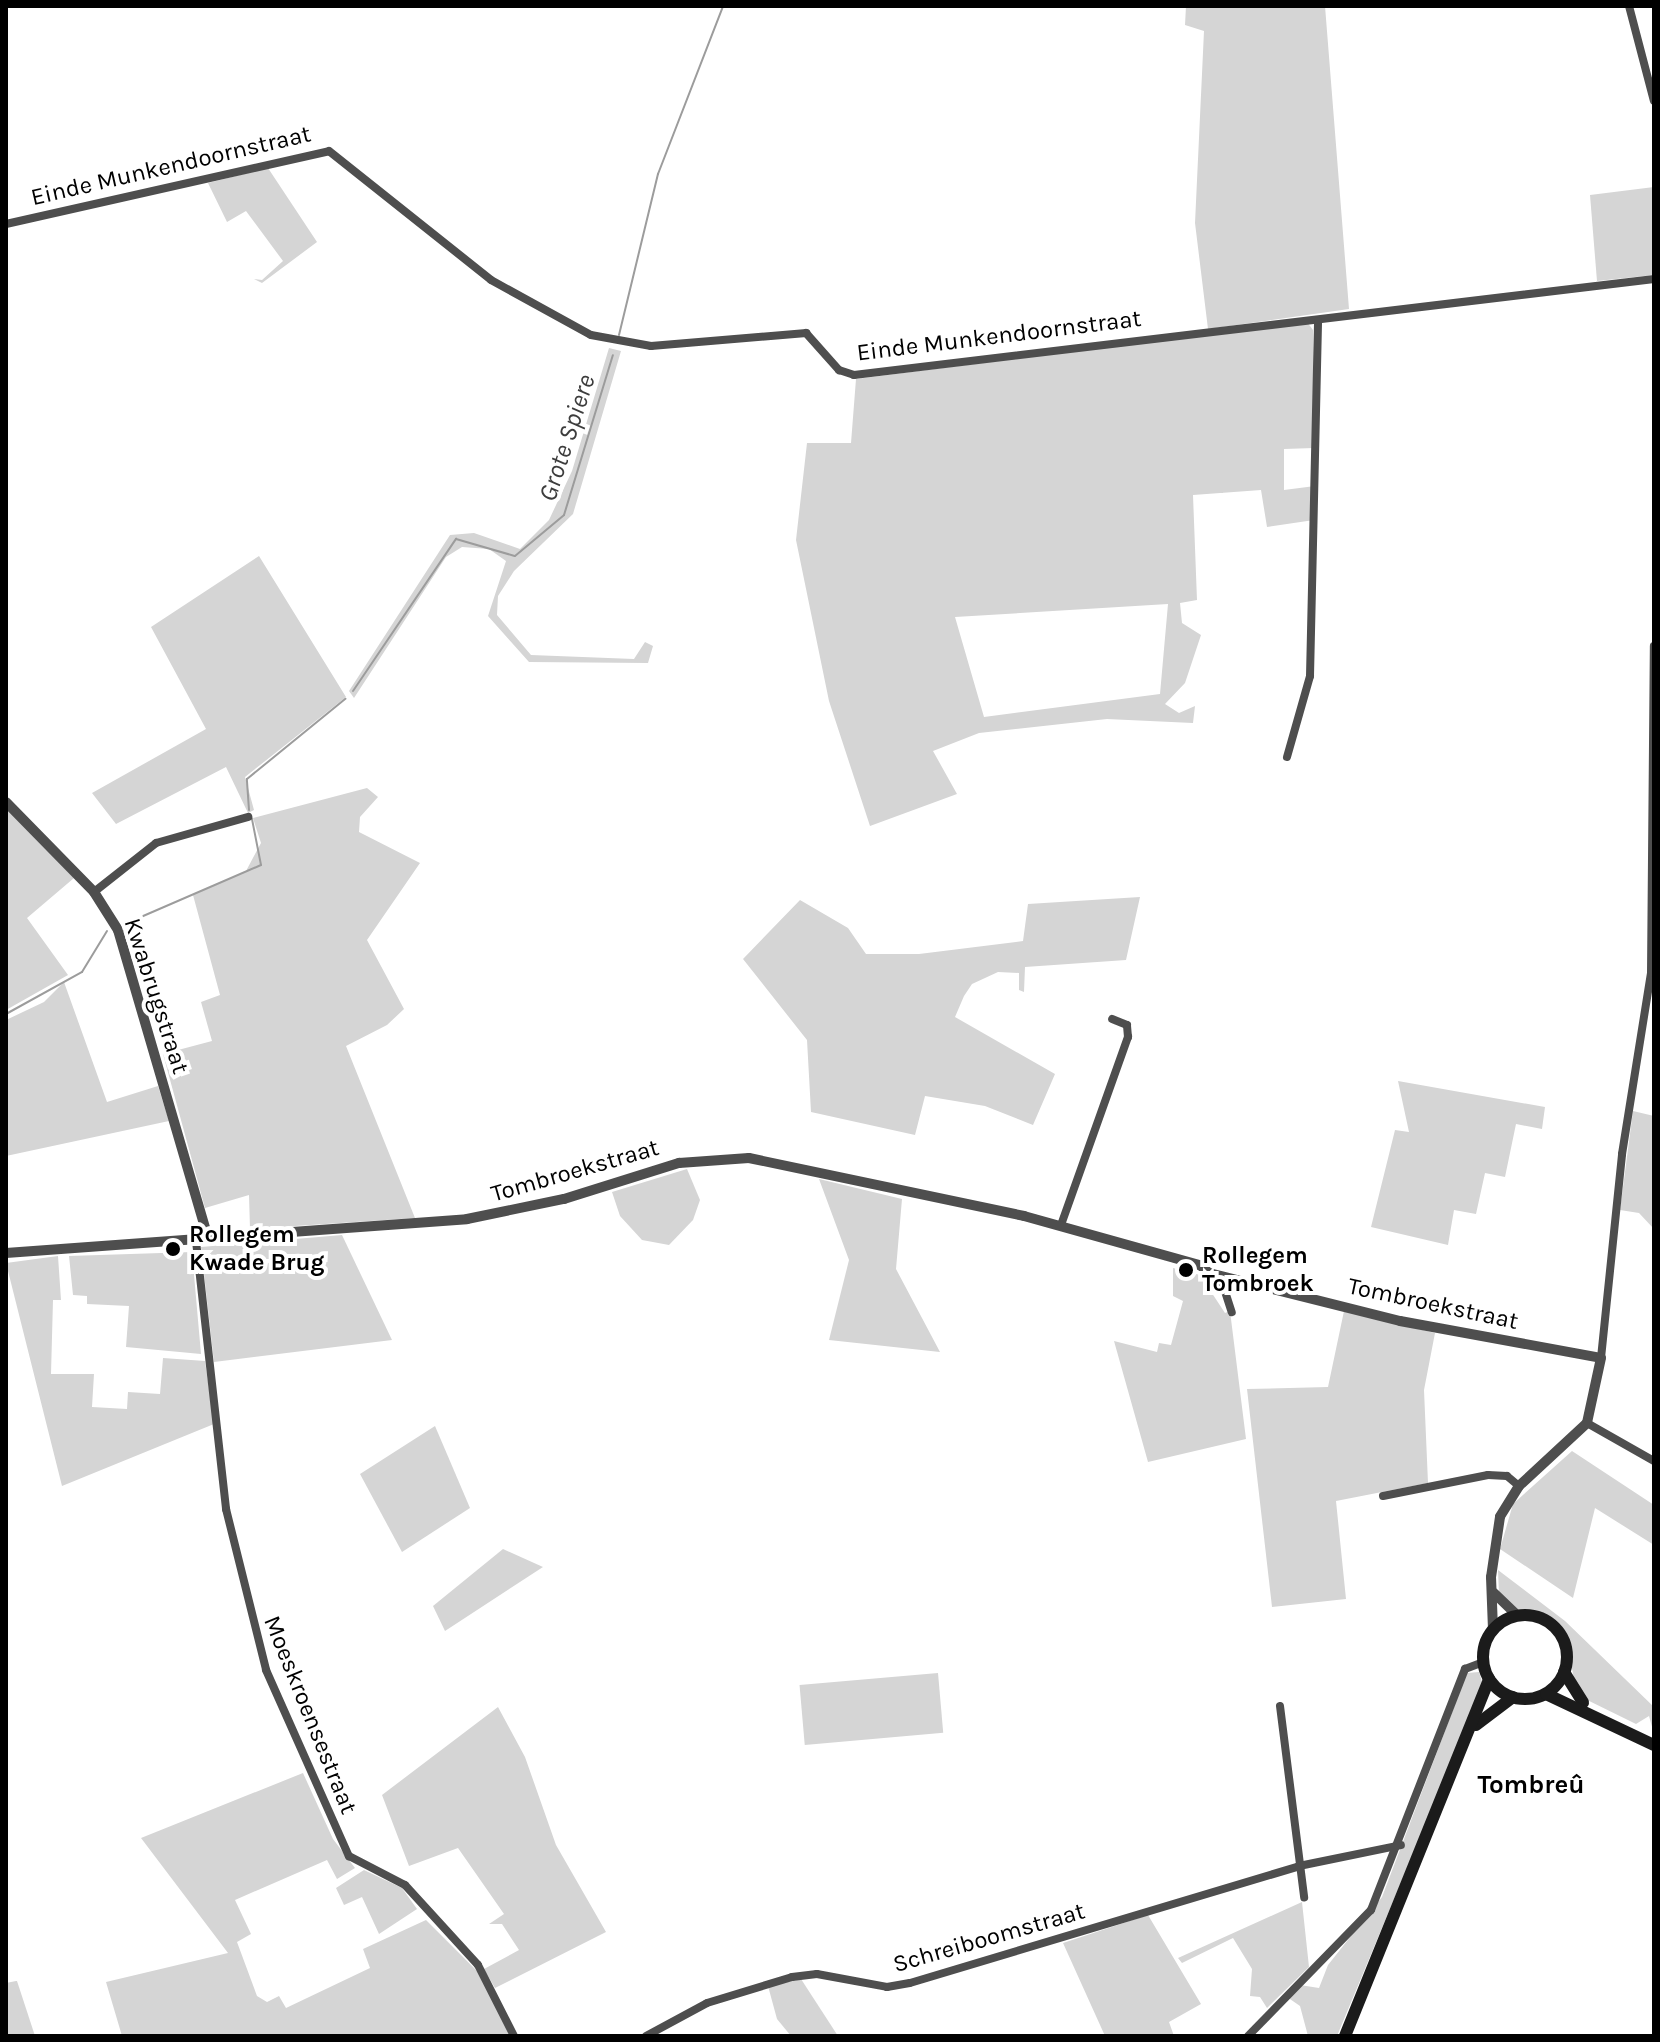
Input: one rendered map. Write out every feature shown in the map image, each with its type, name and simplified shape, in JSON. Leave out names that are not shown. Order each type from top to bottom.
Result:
[{"type":"main road","points":[[1513,1697],[1489,1679],[1483,1662],[1493,1629],[1518,1616],[1536,1617],[1558,1631],[1566,1651],[1564,1672],[1571,1691],[1594,1713]]},
{"type":"main road","points":[[1546,1694],[1564,1672]]},
{"type":"main road","points":[[1345,2036],[1473,1727],[1489,1679]]},
{"type":"main road","points":[[1473,1727],[1513,1697],[1546,1694],[1594,1713],[1654,1745]]},
{"type":"street","points":[[1629,6],[1654,101]]},
{"type":"street","name":"Einde Munkendoornstraat","points":[[6,224],[319,150],[336,155],[491,280],[609,343],[651,346],[806,333],[839,370],[854,375],[1654,279]]},
{"type":"street","points":[[1287,757],[1310,676],[1318,321]]},
{"type":"street","points":[[1493,1629],[1491,1588],[1500,1517],[1519,1486],[1587,1423],[1601,1358],[1622,1154],[1646,1021],[1651,911],[1654,646]]},
{"type":"street","name":"Kwabrugstraat","points":[[6,802],[94,892],[125,949],[208,1238]]},
{"type":"street","points":[[94,892],[156,843],[248,817]]},
{"type":"street","points":[[1061,1225],[1128,1037],[1127,1025],[1112,1019]]},
{"type":"street","name":"Tombroekstraat","points":[[6,1253],[487,1217],[670,1165],[724,1158],[782,1162],[1006,1214],[1200,1265],[1220,1276],[1400,1321],[1601,1358]]},
{"type":"street","name":"Tombroekstraat","points":[[1006,1214],[1061,1225],[1075,1232]]},
{"type":"street","name":"Moeskroensestraat","points":[[196,1241],[226,1509],[266,1670],[349,1856],[405,1885],[478,1965],[514,2036]]},
{"type":"street","points":[[1220,1276],[1232,1312]]},
{"type":"street","points":[[1587,1423],[1654,1461]]},
{"type":"street","points":[[1383,1496],[1488,1475],[1507,1476],[1519,1486]]},
{"type":"street","points":[[1491,1588],[1518,1616]]},
{"type":"street","points":[[1248,2036],[1363,1920],[1401,1845],[1468,1667],[1483,1662]]},
{"type":"street","points":[[1280,1706],[1304,1897]]},
{"type":"street","name":"Schreiboomstraat","points":[[646,2036],[682,2013],[766,1983],[817,1974],[871,1986],[910,1983],[1299,1866],[1401,1845]]},
{"type":"shaded area","points":[[1186,6],[1325,6],[1349,309],[1208,329],[1195,223],[1204,31],[1185,25]]},
{"type":"shaded area","points":[[268,168],[317,242],[262,283],[254,279],[262,280],[283,261],[246,211],[227,222],[208,183]]},
{"type":"shaded area","points":[[1654,187],[1654,275],[1597,281],[1590,195]]},
{"type":"shaded area","points":[[1307,322],[1313,330],[1314,448],[1284,449],[1284,490],[1315,486],[1314,520],[1267,527],[1261,490],[1193,495],[1197,600],[1180,603],[1182,623],[1201,635],[1185,683],[1165,704],[1179,713],[1195,706],[1193,723],[1107,719],[979,733],[933,751],[957,794],[870,826],[829,701],[796,540],[807,443],[851,443],[856,379]],"holes":[[[1168,604],[1160,694],[984,717],[955,617]]]},
{"type":"shaded area","points":[[609,348],[621,351],[573,514],[514,571],[498,596],[497,615],[531,655],[634,659],[645,642],[653,646],[648,663],[529,662],[488,616],[506,561],[489,549],[462,547],[446,557],[354,698],[349,691],[450,535],[474,533],[520,549],[549,520],[572,471]]},
{"type":"shaded area","points":[[259,556],[346,697],[245,777],[254,810],[248,813],[226,767],[116,824],[92,793],[206,729],[151,627]]},
{"type":"shaded area","points":[[367,788],[378,797],[360,817],[359,832],[420,863],[367,940],[404,1009],[387,1025],[346,1046],[415,1218],[250,1229],[249,1195],[205,1208],[163,1054],[212,1041],[201,1002],[220,995],[193,895],[246,871],[261,843],[253,818]]},
{"type":"shaded area","points":[[6,808],[74,878],[27,918],[68,975],[6,1010]]},
{"type":"shaded area","points":[[1140,897],[1126,960],[1025,967],[1024,992],[1019,990],[1019,973],[998,972],[972,984],[964,996],[955,1017],[1055,1074],[1033,1125],[985,1106],[925,1096],[915,1135],[811,1112],[807,1040],[743,959],[800,900],[848,928],[866,954],[919,954],[1023,941],[1028,904]]},
{"type":"shaded area","points":[[64,982],[107,1102],[158,1086],[169,1121],[6,1156],[6,1020],[44,1002]]},
{"type":"shaded area","points":[[1398,1081],[1545,1107],[1542,1129],[1516,1124],[1505,1177],[1485,1173],[1476,1214],[1454,1210],[1448,1245],[1371,1227],[1395,1130],[1409,1132]]},
{"type":"shaded area","points":[[1633,1111],[1654,1116],[1654,1229],[1639,1213],[1620,1210]]},
{"type":"shaded area","points":[[687,1169],[700,1200],[693,1220],[669,1245],[642,1240],[620,1216],[612,1192]]},
{"type":"shaded area","points":[[819,1179],[902,1199],[896,1269],[940,1352],[829,1340],[849,1260]]},
{"type":"shaded area","points":[[342,1235],[392,1340],[214,1362],[201,1247]]},
{"type":"shaded area","points":[[192,1252],[201,1354],[126,1347],[129,1306],[87,1304],[87,1296],[73,1295],[69,1256]]},
{"type":"shaded area","points":[[58,1256],[61,1300],[53,1300],[51,1374],[94,1374],[92,1407],[127,1409],[128,1392],[160,1394],[163,1358],[205,1361],[214,1424],[62,1486],[6,1263]]},
{"type":"shaded area","points":[[1173,1268],[1200,1275],[1225,1313],[1230,1311],[1246,1439],[1148,1462],[1114,1341],[1157,1352],[1159,1343],[1171,1345],[1183,1301],[1173,1296]]},
{"type":"shaded area","points":[[1344,1311],[1435,1333],[1424,1390],[1428,1483],[1336,1501],[1346,1599],[1272,1607],[1247,1389],[1328,1387]]},
{"type":"shaded area","points":[[435,1426],[470,1508],[402,1552],[360,1474]]},
{"type":"shaded area","points":[[1572,1451],[1654,1505],[1654,1545],[1595,1508],[1573,1598],[1500,1549],[1513,1504]]},
{"type":"shaded area","points":[[503,1549],[543,1567],[445,1631],[433,1606]]},
{"type":"shaded area","points":[[1498,1570],[1565,1621],[1654,1707],[1654,1734],[1649,1716],[1636,1724],[1577,1695],[1565,1631],[1541,1614],[1516,1611],[1499,1595]]},
{"type":"shaded area","points":[[1479,1672],[1483,1685],[1337,2036],[1308,2036],[1300,2006],[1287,1997],[1300,1985],[1319,1988],[1328,1965],[1382,1897],[1467,1673]]},
{"type":"shaded area","points":[[938,1673],[943,1733],[805,1745],[800,1685]]},
{"type":"shaded area","points":[[498,1707],[525,1757],[556,1845],[606,1932],[495,1988],[484,1969],[519,1950],[502,1924],[489,1924],[504,1914],[458,1848],[409,1866],[382,1795]]},
{"type":"shaded area","points":[[303,1773],[333,1839],[355,1868],[337,1879],[327,1860],[235,1900],[251,1934],[237,1942],[257,1996],[267,2002],[279,1996],[286,2008],[370,1968],[363,1949],[426,1920],[479,1973],[511,2036],[122,2036],[106,1982],[228,1953],[141,1838]]},
{"type":"shaded area","points":[[364,1870],[402,1888],[417,1909],[379,1934],[362,1897],[344,1905],[336,1888]]},
{"type":"shaded area","points":[[1302,1902],[1309,1967],[1267,2008],[1260,1997],[1250,1996],[1252,1969],[1233,1938],[1182,1963],[1178,1958]]},
{"type":"shaded area","points":[[1148,1915],[1201,2004],[1169,2022],[1174,2036],[1105,2036],[1063,1943]]},
{"type":"shaded area","points":[[801,1979],[838,2036],[791,2036],[777,2019],[768,1986]]},
{"type":"shaded area","points":[[17,1981],[35,2036],[6,2036],[6,1983]]},
{"type":"waterway","name":"Grote Spiere","points":[[619,335],[658,174],[723,6]]},
{"type":"waterway","name":"Grote Spiere","points":[[353,691],[456,539],[515,556],[564,515],[613,355]]},
{"type":"waterway","name":"Grote Spiere","points":[[249,810],[247,779],[345,699]]},
{"type":"waterway","name":"Grote Spiere","points":[[127,923],[261,865],[252,819]]},
{"type":"waterway","name":"Grote Spiere","points":[[6,1014],[82,972],[107,931]]},
{"type":"place","name":"Rollegem Kwade Brug","points":[[173,1249]]},
{"type":"place","name":"Rollegem Tombroek","points":[[1186,1270]]},
{"type":"district","name":"Tombreû","points":[[1531,1785]]}]
